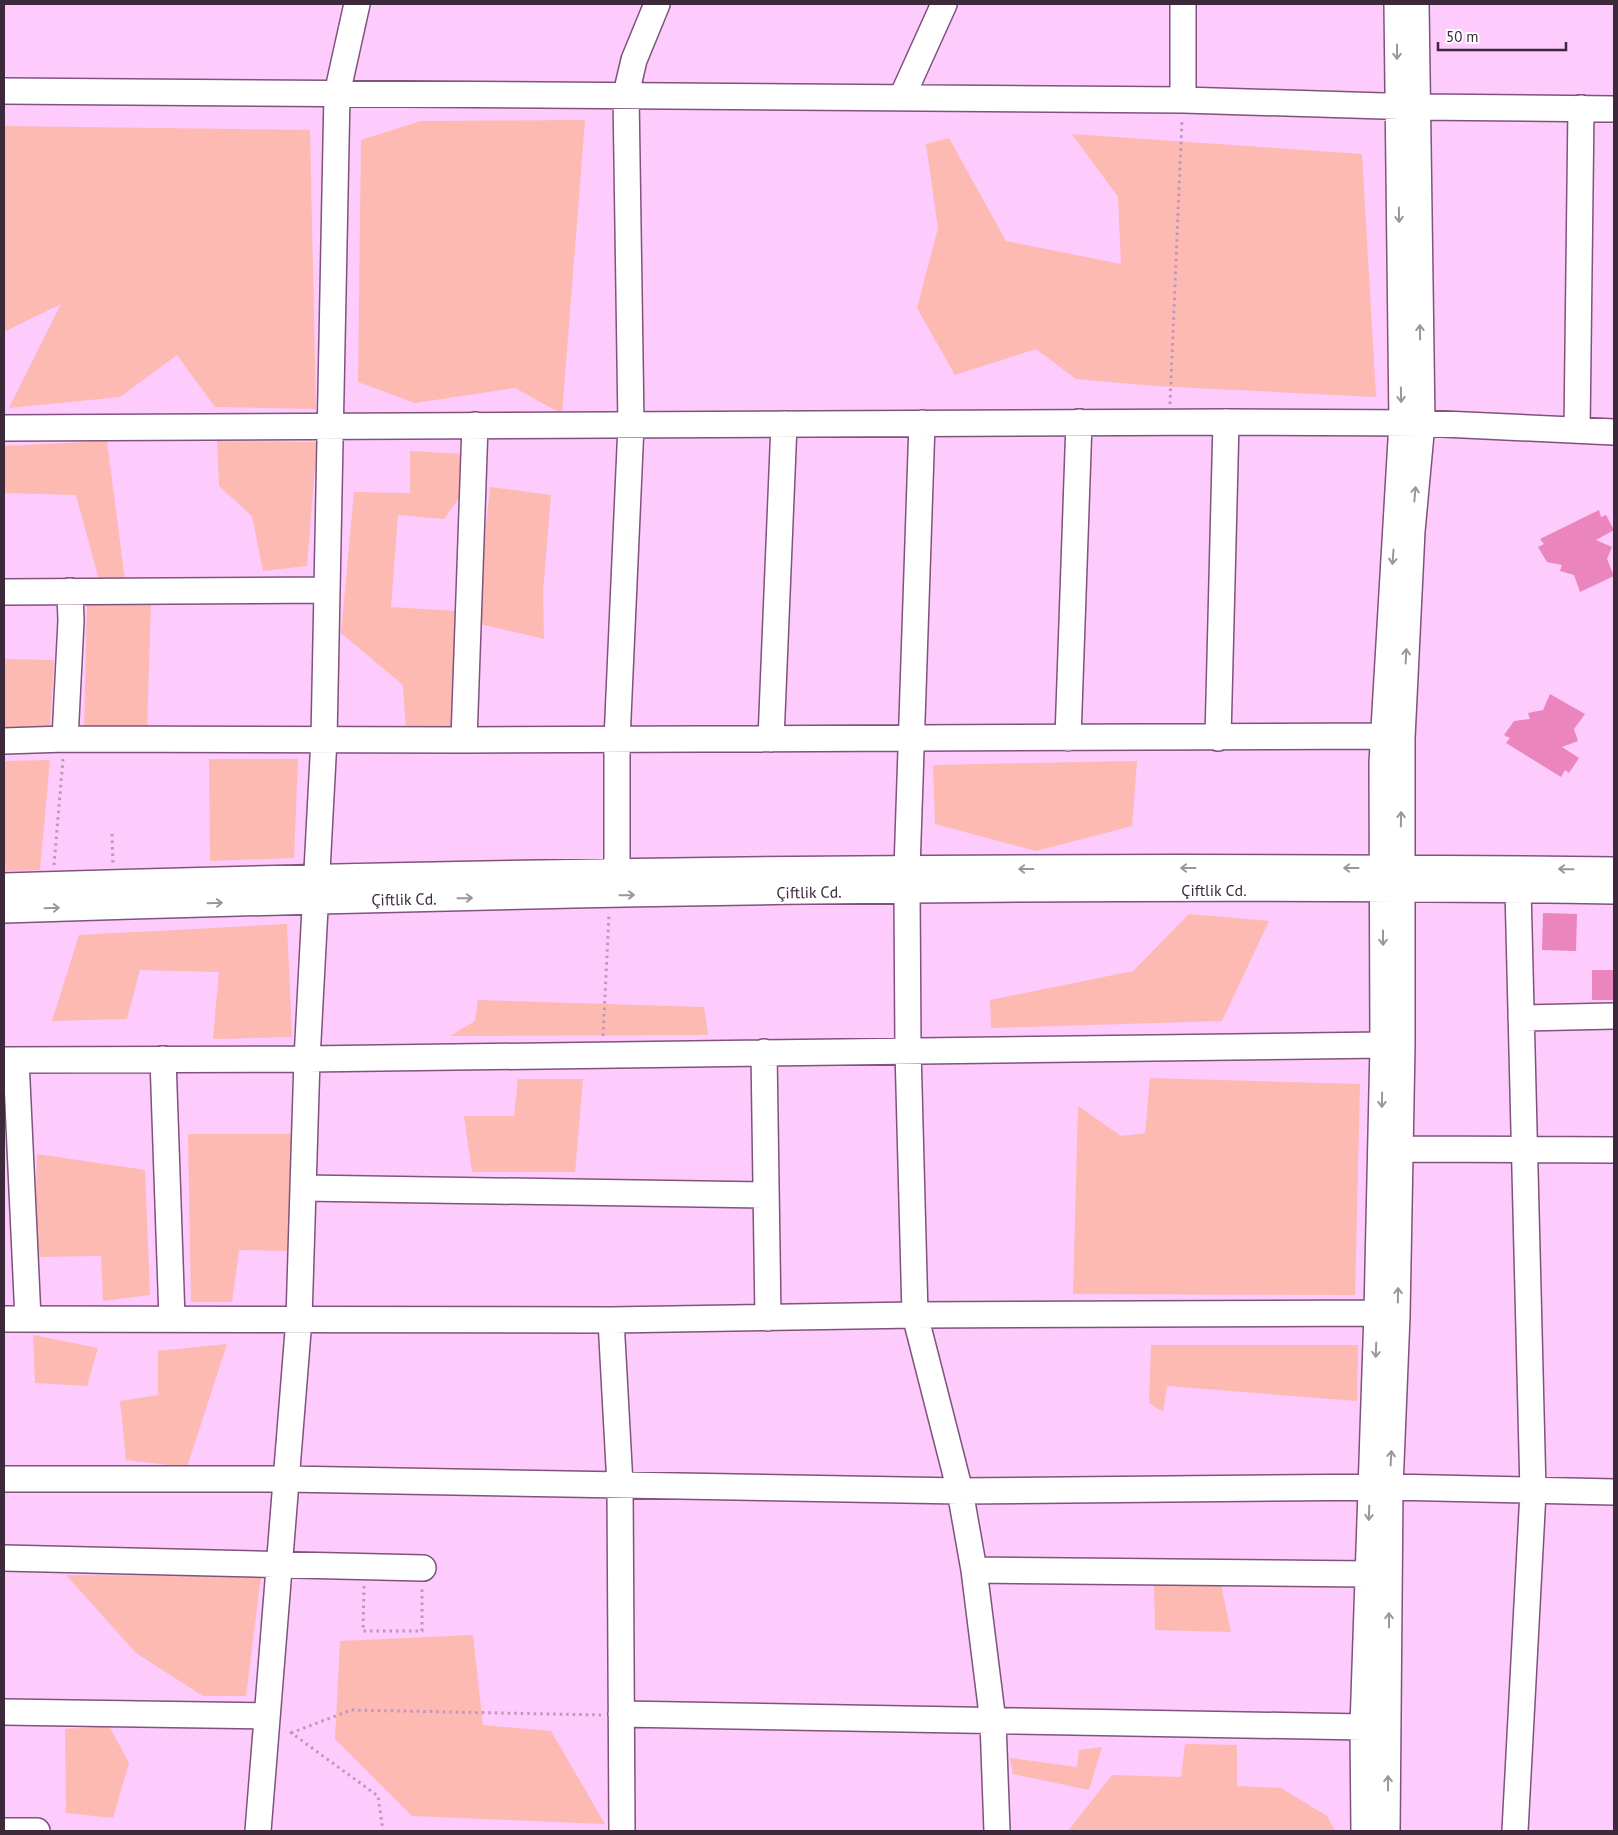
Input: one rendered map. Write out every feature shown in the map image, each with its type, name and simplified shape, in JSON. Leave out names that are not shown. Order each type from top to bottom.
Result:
[{"type":"street","points":[[258,1831],[299,1320],[307,1059],[324,739],[337,94],[357,4]]},
{"type":"street","points":[[613,884],[617,740],[631,425],[626,94],[634,60],[657,4]]},
{"type":"street","points":[[902,97],[944,4]]},
{"type":"street","points":[[1183,4],[1183,100]]},
{"type":"street","points":[[1388,1831],[1377,1313],[1383,1045],[1391,878],[1402,738],[1410,581],[1412,423],[1407,106],[1397,4]]},
{"type":"street","points":[[1407,106],[1416,4]]},
{"type":"street","points":[[4,91],[626,94],[1183,100],[1614,109]]},
{"type":"street","points":[[1577,430],[1581,108]]},
{"type":"street","points":[[1068,738],[1079,422]]},
{"type":"street","points":[[4,428],[1226,422],[1412,423],[1614,432]]},
{"type":"street","points":[[1218,738],[1226,422]]},
{"type":"street","points":[[922,423],[907,880],[908,1050],[915,1315],[960,1492],[974,1570],[993,1722],[997,1831]]},
{"type":"street","points":[[1364,1831],[1363,1727],[1367,1574],[1380,1487],[1397,1316],[1402,1045],[1383,736],[1412,423]]},
{"type":"street","points":[[771,739],[784,424]]},
{"type":"street","points":[[464,740],[476,425]]},
{"type":"street","points":[[4,592],[326,590]]},
{"type":"street","points":[[65,739],[71,621],[70,591]]},
{"type":"street","points":[[4,741],[65,739],[617,740],[1383,736]]},
{"type":"street","name":"Çiftlik Cd.","points":[[4,910],[316,900],[613,884],[907,880],[1391,878],[1614,870]]},
{"type":"street","name":"Çiftlik Cd.","points":[[4,886],[317,876],[613,884]]},
{"type":"street","name":"Çiftlik Cd.","points":[[1391,878],[1518,889],[1614,891]]},
{"type":"street","points":[[1515,1831],[1533,1492],[1518,889]]},
{"type":"street","points":[[1521,1018],[1614,1016]]},
{"type":"street","points":[[1377,1313],[915,1315],[611,1320],[16,1319],[10,1060],[307,1059],[1383,1045]]},
{"type":"street","points":[[764,1052],[768,1318]]},
{"type":"street","points":[[163,1059],[172,1319]]},
{"type":"street","points":[[1400,1149],[1614,1150]]},
{"type":"street","points":[[303,1188],[766,1195]]},
{"type":"street","points":[[611,1320],[620,1485],[622,1831]]},
{"type":"street","points":[[4,1479],[286,1479],[960,1492],[1380,1487],[1533,1492],[1614,1492]]},
{"type":"street","points":[[4,1558],[423,1568]]},
{"type":"street","points":[[974,1570],[1367,1574]]},
{"type":"street","points":[[4,1712],[267,1716]]},
{"type":"street","points":[[622,1714],[1363,1727]]},
{"type":"street","points":[[4,1831],[37,1831]]},
{"type":"path","points":[[1169,422],[1183,100]]},
{"type":"path","points":[[52,884],[65,739]]},
{"type":"path","points":[[112,834],[114,882]]},
{"type":"path","points":[[603,1054],[613,884]]},
{"type":"path","points":[[364,1567],[363,1631],[422,1631],[423,1568]]},
{"type":"path","points":[[291,1733],[351,1710],[535,1715],[622,1714]]},
{"type":"path","points":[[267,1716],[378,1796],[383,1831]]},
{"type":"shaded area","points":[[585,120],[562,414],[515,388],[415,403],[358,382],[361,140],[421,121]]},
{"type":"shaded area","points":[[4,126],[310,130],[316,409],[215,407],[177,355],[120,397],[9,408],[61,304],[4,332]]},
{"type":"shaded area","points":[[1072,134],[1362,154],[1376,397],[1155,386],[1076,379],[1036,349],[955,375],[917,308],[938,228],[926,144],[949,138],[1006,241],[1121,264],[1118,197]]},
{"type":"shaded area","points":[[107,441],[125,581],[99,580],[76,495],[4,493],[4,446]]},
{"type":"shaded area","points":[[217,441],[317,442],[307,566],[263,571],[252,516],[219,486]]},
{"type":"shaded area","points":[[410,451],[464,454],[462,494],[444,519],[398,515],[391,607],[456,611],[451,731],[406,732],[403,685],[341,633],[354,492],[410,493]]},
{"type":"shaded area","points":[[490,487],[551,495],[543,591],[544,639],[476,623]]},
{"type":"shaded area","points":[[151,601],[147,731],[84,729],[87,604]]},
{"type":"shaded area","points":[[4,659],[54,660],[50,727],[4,728]]},
{"type":"shaded area","points":[[209,759],[298,759],[294,858],[210,861]]},
{"type":"shaded area","points":[[50,760],[40,870],[4,871],[4,761]]},
{"type":"shaded area","points":[[1137,761],[1132,826],[1036,851],[935,824],[933,765]]},
{"type":"shaded area","points":[[1189,914],[1269,921],[1222,1021],[991,1028],[990,1000],[1133,971]]},
{"type":"shaded area","points":[[287,924],[292,1037],[213,1039],[219,972],[140,970],[127,1019],[52,1021],[79,935]]},
{"type":"shaded area","points":[[478,1000],[704,1007],[708,1035],[450,1036],[475,1021]]},
{"type":"shaded area","points":[[1150,1078],[1360,1084],[1355,1295],[1073,1294],[1078,1106],[1121,1136],[1145,1133]]},
{"type":"shaded area","points":[[518,1079],[583,1079],[575,1172],[472,1172],[464,1116],[514,1116]]},
{"type":"shaded area","points":[[188,1134],[293,1134],[291,1251],[239,1250],[232,1302],[191,1302]]},
{"type":"shaded area","points":[[37,1154],[145,1170],[150,1295],[103,1301],[101,1256],[35,1257]]},
{"type":"shaded area","points":[[33,1335],[98,1348],[87,1386],[35,1383]]},
{"type":"shaded area","points":[[227,1344],[187,1467],[126,1460],[120,1401],[158,1395],[158,1351]]},
{"type":"shaded area","points":[[1151,1345],[1358,1345],[1357,1401],[1167,1386],[1163,1412],[1149,1403]]},
{"type":"shaded area","points":[[66,1575],[261,1576],[246,1696],[203,1696],[136,1653]]},
{"type":"shaded area","points":[[1154,1585],[1221,1585],[1231,1632],[1155,1630]]},
{"type":"shaded area","points":[[473,1635],[483,1725],[551,1731],[605,1824],[412,1816],[335,1739],[340,1641]]},
{"type":"shaded area","points":[[109,1726],[129,1763],[113,1818],[66,1813],[65,1729]]},
{"type":"shaded area","points":[[1185,1744],[1237,1745],[1237,1786],[1281,1788],[1327,1816],[1335,1831],[1068,1831],[1112,1775],[1181,1777]]},
{"type":"shaded area","points":[[1102,1747],[1089,1790],[1013,1774],[1010,1758],[1077,1767],[1079,1750]]},
{"type":"building","points":[[1599,510],[1601,517],[1606,515],[1614,530],[1596,540],[1612,547],[1607,559],[1614,576],[1580,592],[1574,575],[1560,571],[1562,565],[1547,562],[1538,547],[1544,544],[1540,539]]},
{"type":"building","points":[[1550,694],[1585,714],[1574,729],[1578,741],[1562,747],[1579,758],[1569,773],[1565,770],[1561,777],[1506,743],[1510,738],[1504,735],[1514,721],[1530,719],[1528,713],[1543,710]]},
{"type":"building","points":[[1543,913],[1577,914],[1576,951],[1542,950]]},
{"type":"building","points":[[1592,970],[1614,970],[1614,1000],[1592,1000]]}]
